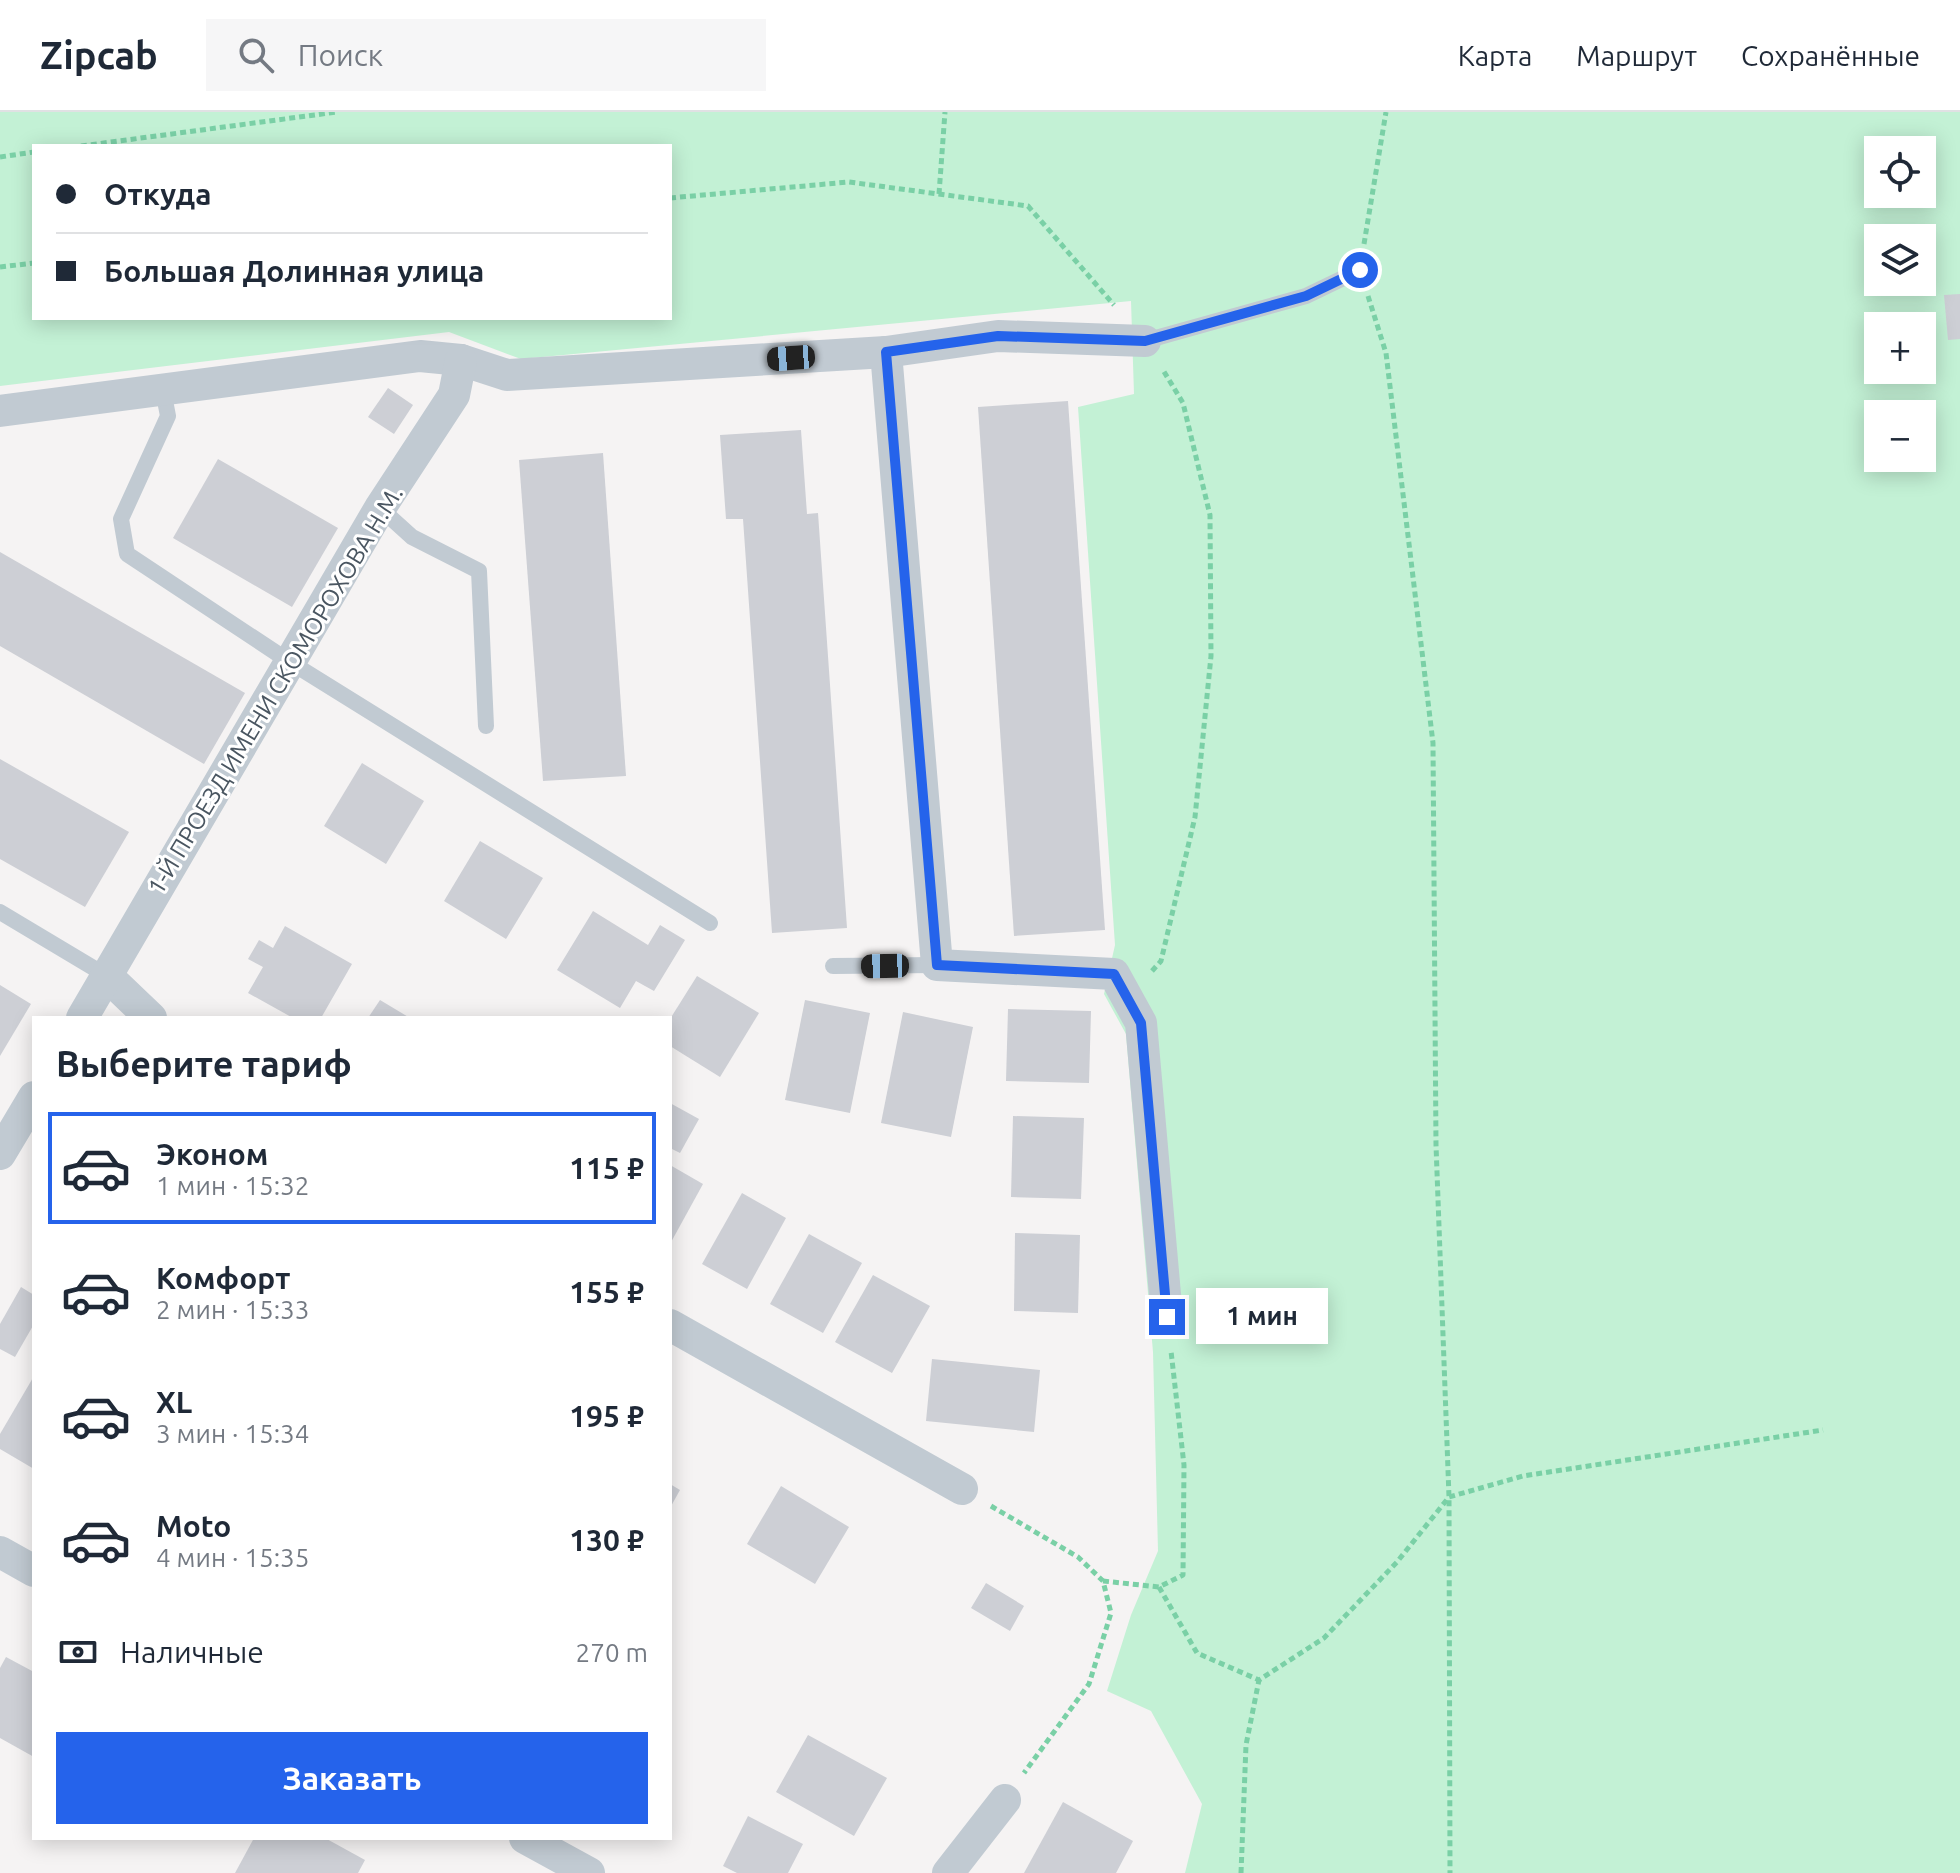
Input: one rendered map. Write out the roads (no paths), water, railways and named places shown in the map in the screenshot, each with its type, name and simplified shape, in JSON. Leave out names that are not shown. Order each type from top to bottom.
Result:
[{"type":"street","points":[[0,411],[420,356],[461,360],[507,375],[886,352],[998,336],[1145,341]]},
{"type":"street","points":[[886,352],[937,965],[1114,974],[1141,1023],[1167,1317]]},
{"type":"street","name":"1-Й ПРОЕЗД ИМЕНИ СКОМОРОХОВА Н.М.","points":[[83,1016],[380,508],[454,395],[461,360]]},
{"type":"street","points":[[107,976],[149,1016]]},
{"type":"street","points":[[0,1154],[32,1100]]},
{"type":"street","points":[[672,1326],[962,1489]]},
{"type":"street","points":[[0,1552],[32,1570]]},
{"type":"street","points":[[948,1873],[1005,1800]]},
{"type":"street","points":[[529,1840],[589,1873]]},
{"type":"lane","points":[[1145,341],[1306,296],[1360,270]]},
{"type":"lane","points":[[163,390],[168,416],[121,519],[127,554],[290,662],[710,923]]},
{"type":"lane","points":[[380,508],[412,537],[479,571],[486,726]]},
{"type":"lane","points":[[0,912],[107,976]]},
{"type":"lane","points":[[833,966],[937,965]]}]
